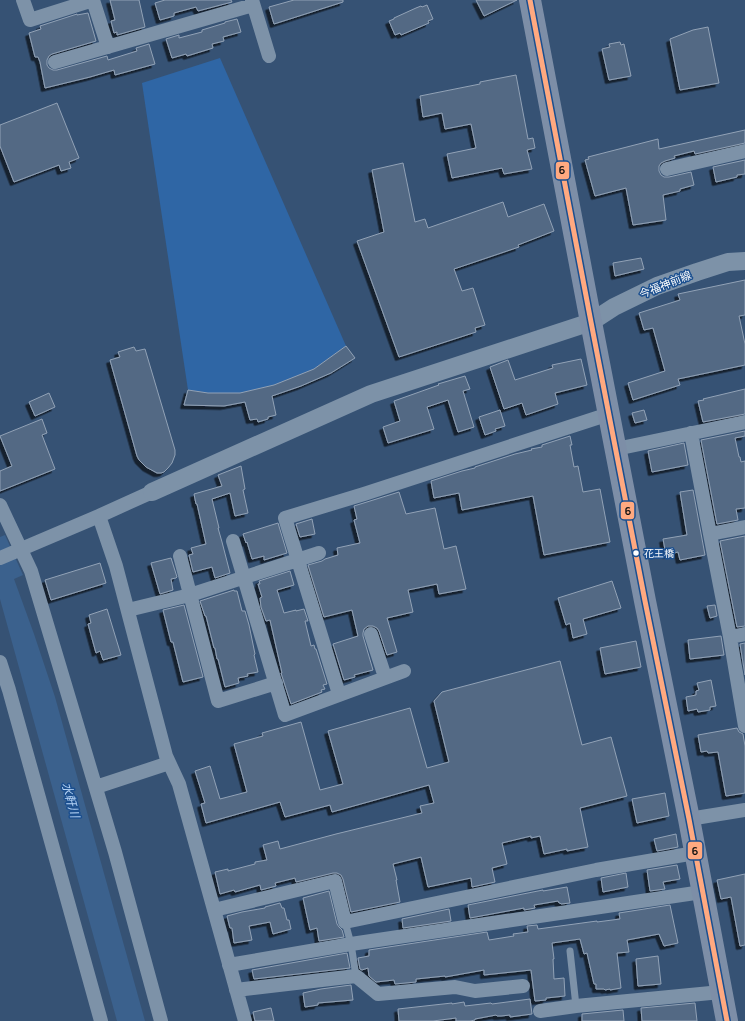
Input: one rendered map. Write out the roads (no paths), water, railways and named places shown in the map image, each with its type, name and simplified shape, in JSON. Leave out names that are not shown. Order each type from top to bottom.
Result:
[{"type":"main road","points":[[530,0],[727,1021]]},
{"type":"street","points":[[23,0],[30,20],[93,0],[108,47]]},
{"type":"street","points":[[55,62],[253,2],[269,56]]},
{"type":"street","points":[[667,169],[745,151]]},
{"type":"street","name":"今福神前線","points":[[152,492],[371,394],[591,322],[614,307],[657,286],[728,262],[745,260]]},
{"type":"street","points":[[339,694],[285,518],[364,494],[609,414]]},
{"type":"street","points":[[616,449],[745,422]]},
{"type":"street","points":[[692,433],[745,726]]},
{"type":"street","points":[[0,558],[152,492]]},
{"type":"street","points":[[0,505],[17,551],[31,571],[115,852],[161,1021]]},
{"type":"street","points":[[99,516],[116,566],[166,756],[179,784],[245,1021]]},
{"type":"street","points":[[710,534],[745,527]]},
{"type":"street","points":[[233,541],[285,715],[404,671]]},
{"type":"street","points":[[128,610],[190,596],[319,554]]},
{"type":"street","points":[[180,556],[218,701],[276,683]]},
{"type":"street","points":[[372,634],[385,678]]},
{"type":"street","points":[[730,638],[745,634]]},
{"type":"street","points":[[0,662],[101,1021]]},
{"type":"street","points":[[96,787],[169,763]]},
{"type":"street","points":[[689,819],[745,810]]},
{"type":"street","points":[[214,910],[335,881],[345,922],[596,870],[695,853]]},
{"type":"street","points":[[229,965],[351,944],[702,892]]},
{"type":"street","points":[[236,990],[356,976],[378,994],[455,986],[476,991],[523,986]]},
{"type":"street","points":[[540,1011],[576,1006],[721,992]]},
{"type":"lane","points":[[345,922],[351,944],[356,976]]},
{"type":"lane","points":[[570,951],[576,1006]]},
{"type":"water","name":"水軒川","points":[[5,535],[23,575],[14,579],[55,697],[145,1021],[117,1021],[0,599],[0,537]]},
{"type":"place","name":"花王橋","points":[[636,553]]}]
